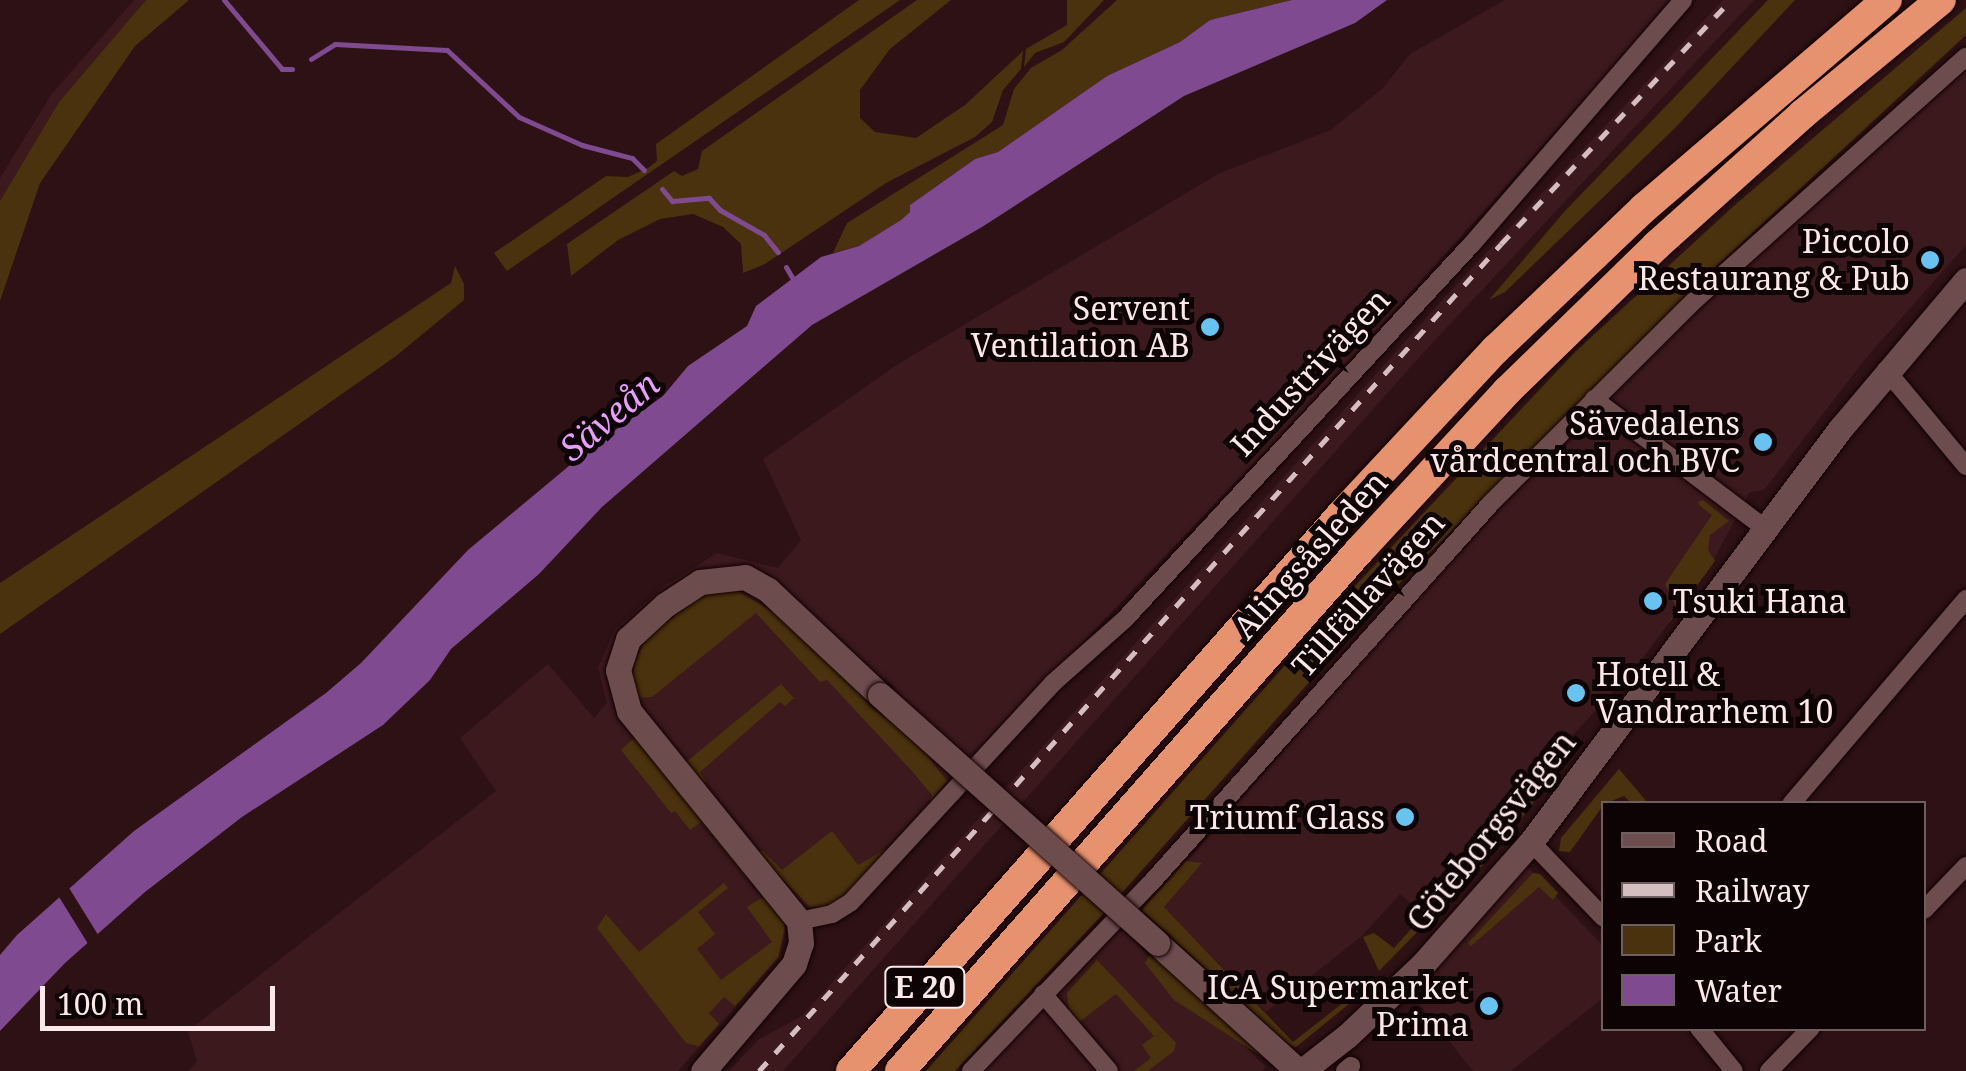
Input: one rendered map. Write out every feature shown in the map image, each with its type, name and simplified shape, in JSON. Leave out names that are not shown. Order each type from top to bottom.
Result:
[{"type":"highway","name":"E 20","points":[[851,1071],[1341,515],[1496,350],[1644,208],[1887,0]]},
{"type":"highway","name":"Alingsåsleden","points":[[900,1071],[1358,551],[1507,391],[1657,245],[1803,114],[1942,0]]},
{"type":"street","name":"Industrivägen","points":[[798,921],[832,914],[851,902],[1053,683],[1125,620],[1471,245],[1684,0]]},
{"type":"street","name":"Tillfällavägen","points":[[971,1071],[1162,870],[1422,577],[1594,399],[1696,299],[1966,58]]},
{"type":"street","name":"Göteborgsvägen","points":[[1300,1071],[1423,964],[1532,842],[1886,370],[1966,280]]},
{"type":"street","points":[[1886,370],[1966,466]]},
{"type":"street","points":[[1594,399],[1766,529]]},
{"type":"street","points":[[704,1071],[779,988],[794,964],[800,943],[798,921],[628,711],[619,683],[622,654],[642,624],[684,591],[714,578],[744,578],[768,590],[1300,1071]]},
{"type":"street","points":[[1794,801],[1966,599]]},
{"type":"street","points":[[1532,842],[1601,915]]},
{"type":"street","points":[[1926,908],[1966,866]]},
{"type":"street","points":[[1043,994],[1109,1071]]},
{"type":"street","points":[[1701,1031],[1734,1071]]},
{"type":"street","points":[[1769,1071],[1807,1031]]},
{"type":"shaded area","points":[[134,0],[146,0],[59,102],[0,201],[0,178],[51,95]]},
{"type":"shaded area","points":[[1505,0],[1674,0],[1312,402],[978,752],[849,897],[830,910],[809,909],[786,927],[779,958],[678,1071],[188,1071],[197,1062],[188,1031],[496,791],[460,738],[548,664],[594,718],[607,703],[598,668],[615,629],[664,586],[717,553],[778,568],[801,540],[763,459],[898,364],[1220,173],[1331,130],[1383,88],[1410,54]]},
{"type":"shaded area","points":[[1723,0],[1754,0],[1424,352],[783,1071],[729,1071],[759,1039],[802,1016],[1444,298]]},
{"type":"shaded area","points":[[1966,67],[1966,245],[1866,358],[1764,490],[1750,492],[1707,572],[1642,659],[1588,719],[1413,905],[1400,894],[1362,936],[1266,1012],[1155,898],[1490,514],[1693,312]]},
{"type":"shaded area","points":[[1526,865],[1601,944],[1601,1000],[1511,1071],[1473,1071],[1407,989]]},
{"type":"shaded area","points":[[1118,926],[1266,1067],[1262,1071],[977,1071]]},
{"type":"green space","points":[[146,0],[189,0],[135,46],[40,183],[0,301],[0,201],[59,102]]},
{"type":"green space","points":[[859,0],[900,0],[507,271],[494,253],[606,176],[628,177],[648,168],[657,161],[656,144]]},
{"type":"green space","points":[[917,0],[951,0],[890,49],[860,90],[860,118],[875,132],[916,138],[965,105],[1023,51],[1021,69],[1003,90],[992,122],[975,137],[886,183],[765,264],[743,273],[741,244],[723,227],[693,214],[660,219],[618,240],[571,276],[567,244],[674,171],[682,176],[698,169],[702,151]]},
{"type":"green space","points":[[1067,0],[1104,0],[1064,42],[1035,53],[1024,67],[1026,49],[1067,25]]},
{"type":"green space","points":[[1117,0],[1292,0],[1210,20],[1180,42],[1107,76],[998,152],[975,159],[910,205],[910,212],[901,220],[859,246],[833,253],[847,223],[1003,125],[1014,89],[1031,68],[1062,50]]},
{"type":"green space","points":[[1768,0],[1795,0],[1675,128],[1505,292],[1489,300],[1565,211]]},
{"type":"green space","points":[[1966,8],[1966,35],[1695,286],[1376,607],[1103,914],[955,1071],[926,1071],[1355,586],[1574,353],[1737,203]]},
{"type":"green space","points":[[455,266],[464,284],[464,300],[396,356],[0,634],[0,583],[451,283]]},
{"type":"green space","points":[[1703,500],[1729,521],[1710,535],[1708,550],[1715,561],[1670,622],[1676,607],[1665,584],[1712,515],[1700,506],[1698,502]]},
{"type":"green space","points":[[735,590],[784,618],[870,694],[865,700],[884,718],[890,715],[906,729],[947,781],[929,803],[932,795],[911,770],[827,680],[820,682],[756,613],[652,697],[635,698],[631,688],[635,661],[647,637],[703,594]]},
{"type":"green space","points":[[781,684],[794,698],[785,706],[780,702],[700,772],[706,781],[702,785],[685,763]]},
{"type":"green space","points":[[633,739],[639,741],[749,873],[747,879],[701,822],[690,830],[675,811],[671,813],[621,750]]},
{"type":"green space","points":[[1619,769],[1646,801],[1629,801],[1624,796],[1601,801],[1601,808],[1570,852],[1559,851],[1561,838]]},
{"type":"green space","points":[[1544,781],[1532,805],[1490,858],[1379,971],[1363,937],[1374,933],[1394,948]]},
{"type":"green space","points":[[832,831],[858,865],[886,849],[847,895],[831,907],[810,907],[757,853],[762,850],[782,870]]},
{"type":"green space","points":[[1186,861],[1202,863],[1164,907],[1293,1042],[1353,995],[1347,986],[1359,985],[1363,989],[1360,995],[1296,1047],[1289,1045],[1142,910]]},
{"type":"green space","points":[[1533,873],[1540,874],[1558,893],[1553,900],[1539,887],[1471,946],[1468,943]]},
{"type":"green space","points":[[724,883],[728,888],[698,912],[715,934],[697,949],[721,980],[772,942],[747,907],[765,896],[784,919],[784,931],[778,957],[735,1006],[724,997],[709,1013],[719,1024],[699,1046],[686,1043],[597,928],[606,914],[639,952]]},
{"type":"green space","points":[[1150,954],[1205,1000],[1264,1058],[1174,1000],[1145,963]]},
{"type":"green space","points":[[1097,960],[1176,1043],[1174,1051],[1148,1071],[1134,1071],[1151,1058],[1142,1045],[1154,1036],[1116,994],[1079,1022],[1069,1010],[1067,993]]},
{"type":"water","points":[[1292,0],[1387,0],[1355,23],[1184,96],[982,227],[812,325],[602,507],[539,574],[451,649],[430,680],[383,725],[242,817],[145,892],[65,963],[0,1031],[0,955],[17,935],[134,831],[326,693],[361,663],[468,550],[593,446],[663,396],[688,366],[747,326],[756,306],[821,257],[859,246],[901,220],[910,212],[910,205],[975,159],[998,152],[1107,76],[1180,42],[1210,20]]},
{"type":"pier","points":[[66,883],[100,938],[90,947],[56,892]]},
{"type":"waterway","points":[[224,0],[282,69],[292,69]]},
{"type":"waterway","points":[[311,59],[335,44],[447,50],[519,117],[582,145],[632,158],[644,170]]},
{"type":"waterway","points":[[662,189],[672,201],[709,198],[720,210],[764,235],[778,252]]},
{"type":"waterway","points":[[786,267],[794,281]]},
{"type":"railway","points":[[759,1071],[1501,244],[1731,0]]},
{"type":"place","name":"Piccolo Restaurang & Pub","points":[[1930,260]]},
{"type":"place","name":"Servent Ventilation AB","points":[[1210,327]]},
{"type":"place","name":"Sävedalens vårdcentral och BVC","points":[[1763,442]]},
{"type":"place","name":"Tsuki Hana","points":[[1653,601]]},
{"type":"place","name":"Hotell & Vandrarhem 10","points":[[1576,693]]},
{"type":"place","name":"Triumf Glass","points":[[1405,817]]},
{"type":"place","name":"ICA Supermarket Prima","points":[[1489,1006]]},
{"type":"water label","name":"Säveån","points":[[609,416]]}]
